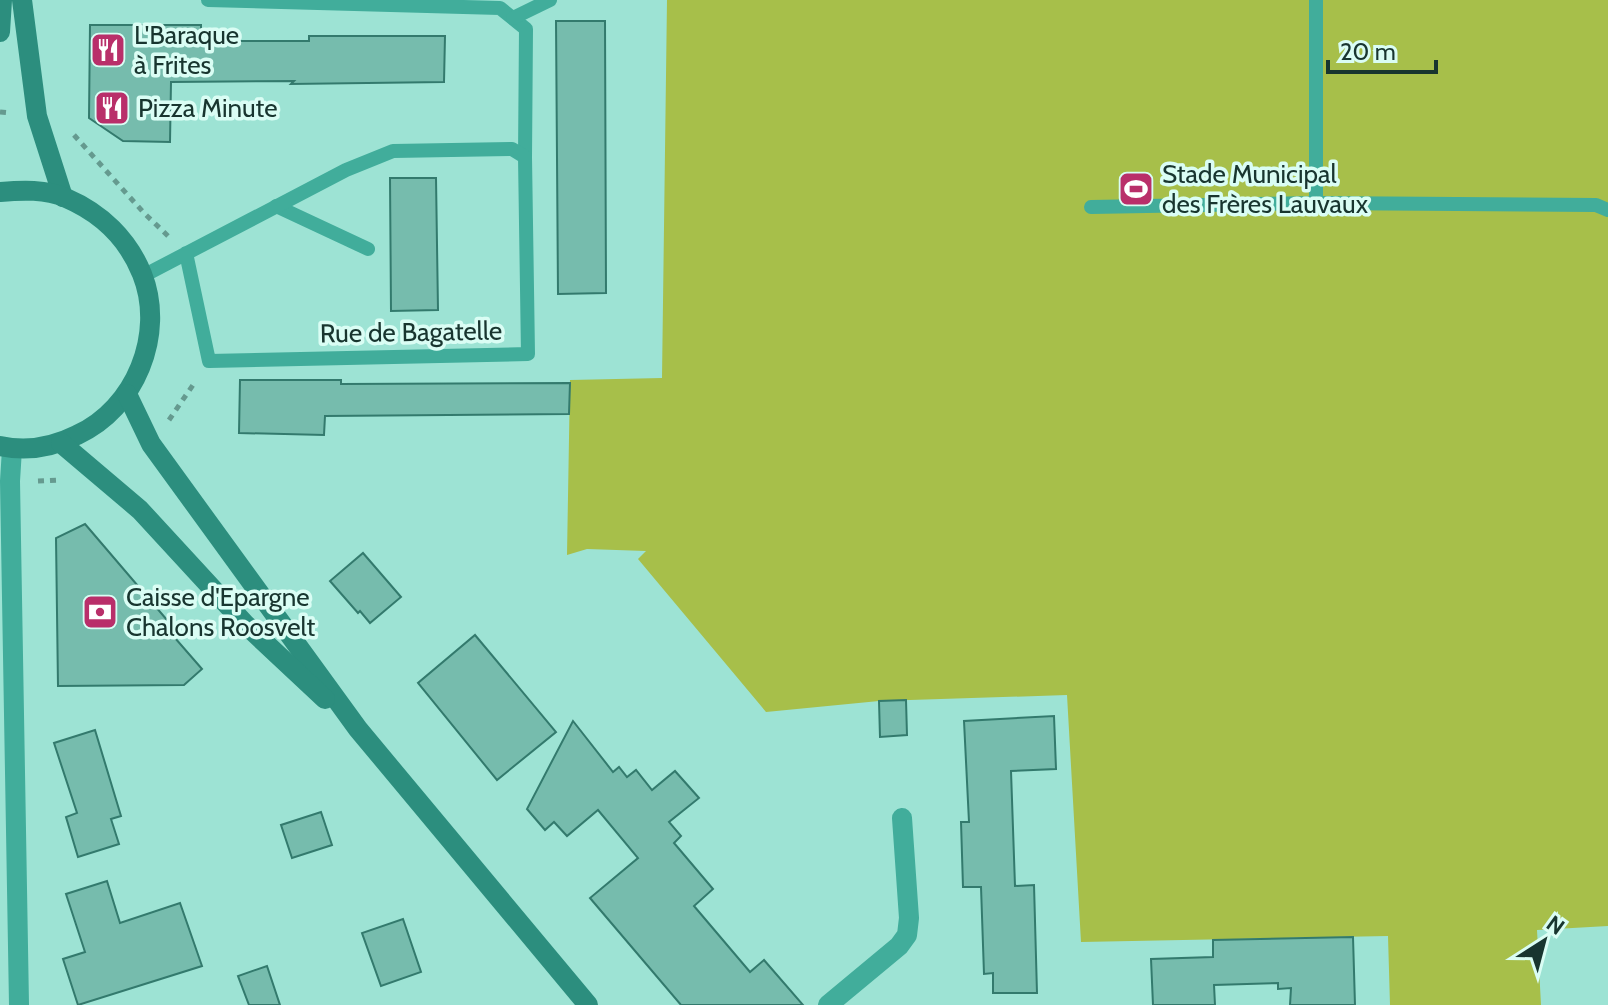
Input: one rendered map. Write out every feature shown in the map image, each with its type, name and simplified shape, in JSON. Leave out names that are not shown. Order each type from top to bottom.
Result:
[{"type":"main road","points":[[0,32],[2,0]]},
{"type":"main road","points":[[22,0],[37,116],[63,197]]},
{"type":"main road","points":[[0,192],[28,190],[63,197],[89,209],[112,227],[130,250],[143,276],[149,300],[150,325],[147,349],[139,373],[127,394],[108,415],[86,431],[61,443],[37,448],[6,447]]},
{"type":"main road","points":[[127,394],[151,444],[358,729],[588,1005]]},
{"type":"main road","points":[[61,443],[140,510],[245,624],[358,729]]},
{"type":"street","points":[[6,447],[10,497],[19,1005]]},
{"type":"street","points":[[828,1005],[899,946],[907,935],[909,918],[902,818]]},
{"type":"lane","points":[[208,0],[500,8],[513,18],[550,0]]},
{"type":"lane","points":[[1316,0],[1316,203]]},
{"type":"lane","name":"Rue de Bagatelle","points":[[186,253],[209,361],[528,354],[526,29],[513,18]]},
{"type":"lane","points":[[143,276],[346,170],[393,151],[512,149],[525,157]]},
{"type":"lane","points":[[1091,207],[1316,203],[1596,205],[1608,210]]},
{"type":"lane","points":[[276,206],[368,249]]},
{"type":"path","points":[[0,112],[60,119],[144,213],[186,253]]},
{"type":"green space","name":"Stade Municipal des Frères Lauvaux","points":[[667,0],[1608,0],[1608,926],[1537,930],[1541,1005],[1390,1005],[1388,936],[1081,942],[1067,695],[879,701],[766,712],[638,559],[646,551],[587,549],[567,555],[570,380],[662,378]]},
{"type":"building","points":[[556,21],[605,21],[606,293],[558,294]]},
{"type":"building","points":[[90,25],[201,25],[201,41],[309,41],[309,36],[445,36],[444,82],[171,82],[170,142],[123,141],[89,118]]},
{"type":"building","points":[[390,178],[436,178],[438,310],[391,311]]},
{"type":"building","points":[[240,380],[341,380],[341,384],[570,383],[569,414],[325,416],[324,435],[239,433]]},
{"type":"building","points":[[85,524],[179,634],[175,638],[202,669],[184,685],[58,686],[56,538]]},
{"type":"building","points":[[363,553],[401,597],[370,623],[330,581]]},
{"type":"building","points":[[475,635],[556,732],[497,780],[418,683]]},
{"type":"building","points":[[906,700],[907,735],[880,737],[879,701]]},
{"type":"building","points":[[1054,716],[1056,769],[1011,771],[1015,886],[1034,885],[1037,993],[993,993],[993,973],[984,974],[981,887],[963,887],[961,822],[969,822],[964,721]]},
{"type":"building","points":[[573,721],[613,772],[619,767],[627,777],[636,770],[652,790],[675,771],[699,798],[669,822],[681,836],[674,843],[713,889],[694,906],[750,972],[764,960],[803,1005],[681,1005],[590,898],[638,858],[598,810],[567,836],[554,822],[545,830],[527,809]]},
{"type":"building","points":[[95,730],[121,816],[111,819],[119,844],[78,857],[66,817],[77,813],[54,743]]},
{"type":"building","points":[[321,812],[332,845],[292,858],[281,825]]},
{"type":"building","points":[[107,881],[120,923],[180,903],[202,966],[78,1005],[63,959],[85,952],[66,894]]},
{"type":"building","points":[[403,919],[421,972],[381,986],[362,933]]},
{"type":"building","points":[[1353,937],[1355,1005],[1290,1005],[1291,988],[1278,989],[1278,983],[1214,985],[1215,1005],[1153,1005],[1151,959],[1213,957],[1213,940]]},
{"type":"building","points":[[267,966],[280,1005],[249,1005],[238,976]]},
{"type":"place","name":"L'Baraque à Frites","points":[[108,50]]},
{"type":"place","name":"Pizza Minute","points":[[112,108]]},
{"type":"place","name":"Stade Municipal des Frères Lauvaux","points":[[1136,189]]},
{"type":"place","name":"Caisse d'Epargne Chalons Roosvelt","points":[[100,612]]}]
